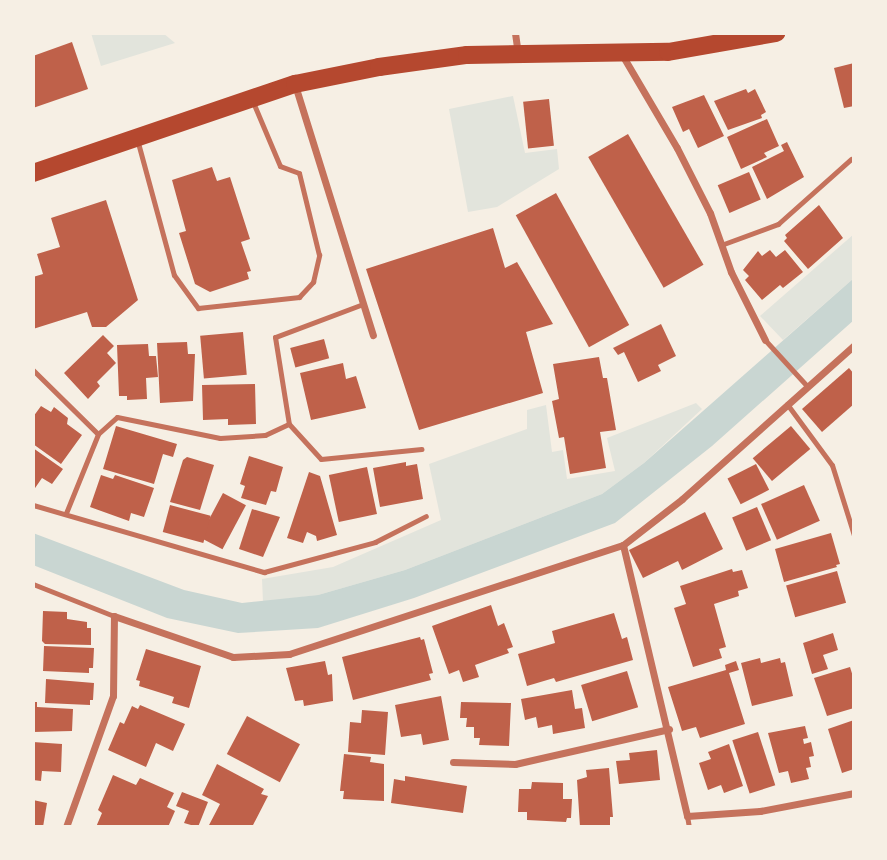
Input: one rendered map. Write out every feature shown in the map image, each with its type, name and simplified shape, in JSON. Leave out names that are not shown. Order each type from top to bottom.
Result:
[{"type":"main road","points":[[33,173],[295,84],[379,67],[467,55],[668,52],[776,33]]},
{"type":"street","points":[[515,33],[518,54]]},
{"type":"street","points":[[621,53],[677,148],[710,213],[721,245],[765,340]]},
{"type":"street","points":[[295,84],[373,335]]},
{"type":"street","points":[[66,827],[113,695],[114,616],[233,657],[289,654],[623,545],[682,499],[854,345]]},
{"type":"street","points":[[623,545],[669,729],[687,816],[760,811],[854,793]]},
{"type":"street","points":[[453,762],[515,764],[669,729]]},
{"type":"lane","points":[[137,138],[174,275],[198,308],[299,297],[313,282],[319,255],[299,173],[279,166],[251,99]]},
{"type":"lane","points":[[721,245],[778,224],[851,159]]},
{"type":"lane","points":[[363,304],[275,337],[289,424],[321,459],[422,449]]},
{"type":"lane","points":[[765,340],[807,386]]},
{"type":"lane","points":[[33,370],[98,434]]},
{"type":"lane","points":[[787,404],[832,466],[854,535]]},
{"type":"lane","points":[[65,513],[98,434],[117,416],[220,438],[265,436],[289,424]]},
{"type":"lane","points":[[33,505],[264,572],[375,542],[426,516]]},
{"type":"lane","points":[[33,584],[114,616]]},
{"type":"lane","points":[[687,816],[689,827]]},
{"type":"shaded area","points":[[91,33],[163,33],[175,43],[101,66]]},
{"type":"shaded area","points":[[513,96],[525,153],[557,149],[559,169],[497,207],[468,212],[449,109]]},
{"type":"shaded area","points":[[854,234],[854,278],[783,340],[760,316]]},
{"type":"shaded area","points":[[854,278],[854,320],[712,446],[615,523],[414,598],[318,628],[238,633],[167,618],[33,565],[33,533],[184,590],[242,603],[318,595],[405,570],[602,494],[644,463]]},
{"type":"shaded area","points":[[696,403],[702,409],[644,463],[602,494],[405,570],[318,595],[263,602],[262,579],[333,567],[441,520],[429,464],[527,429],[527,410],[546,405],[552,452],[563,450],[567,479],[615,471],[607,438]]},
{"type":"building","points":[[72,42],[88,89],[33,108],[33,56]]},
{"type":"building","points":[[854,63],[854,106],[844,108],[834,68]]},
{"type":"building","points":[[746,89],[748,93],[755,89],[766,112],[761,115],[762,118],[728,130],[714,101]]},
{"type":"building","points":[[704,95],[724,136],[698,148],[689,129],[683,132],[672,107]]},
{"type":"building","points":[[549,99],[554,146],[528,148],[523,102]]},
{"type":"building","points":[[767,119],[779,146],[764,153],[767,157],[741,169],[727,137]]},
{"type":"building","points":[[628,134],[704,265],[664,288],[588,157]]},
{"type":"building","points":[[787,142],[804,177],[767,199],[752,167],[784,151],[781,145]]},
{"type":"building","points":[[212,167],[217,181],[230,177],[250,239],[241,242],[251,271],[247,272],[249,279],[210,292],[195,284],[179,233],[186,231],[172,180]]},
{"type":"building","points":[[749,172],[761,200],[729,213],[718,185]]},
{"type":"building","points":[[556,193],[629,325],[589,347],[516,215]]},
{"type":"building","points":[[106,200],[138,300],[106,327],[92,327],[87,312],[33,329],[33,277],[43,274],[37,254],[60,247],[51,218]]},
{"type":"building","points":[[819,205],[843,238],[808,269],[784,241],[787,238],[785,235]]},
{"type":"building","points":[[493,228],[505,268],[517,262],[553,324],[526,332],[543,393],[419,430],[366,269]]},
{"type":"building","points":[[770,250],[776,257],[785,250],[803,272],[783,288],[780,285],[762,300],[745,280],[749,276],[743,270],[758,251],[762,256]]},
{"type":"building","points":[[661,324],[676,356],[658,365],[661,371],[638,382],[624,352],[618,355],[613,348]]},
{"type":"building","points":[[243,332],[247,375],[204,379],[200,336]]},
{"type":"building","points":[[103,335],[114,346],[107,353],[116,363],[97,382],[100,386],[88,399],[64,373]]},
{"type":"building","points":[[324,339],[329,358],[295,367],[290,348]]},
{"type":"building","points":[[187,342],[188,354],[195,354],[193,401],[160,403],[157,343]]},
{"type":"building","points":[[148,344],[149,356],[156,356],[158,377],[146,378],[147,399],[127,400],[127,396],[119,396],[117,345]]},
{"type":"building","points":[[599,357],[603,378],[607,378],[616,430],[600,432],[606,468],[570,474],[564,437],[559,438],[552,401],[559,399],[553,364]]},
{"type":"building","points":[[343,363],[346,379],[356,376],[366,408],[311,420],[300,373]]},
{"type":"building","points":[[849,368],[854,374],[854,404],[822,432],[802,409]]},
{"type":"building","points":[[255,384],[256,424],[228,425],[228,419],[203,420],[202,385]]},
{"type":"building","points":[[41,406],[51,412],[54,407],[68,418],[67,424],[82,435],[61,464],[33,444],[33,417]]},
{"type":"building","points":[[116,426],[177,444],[173,457],[163,454],[154,484],[103,469]]},
{"type":"building","points":[[791,426],[810,449],[772,481],[753,458]]},
{"type":"building","points":[[33,448],[63,469],[52,484],[42,478],[33,491]]},
{"type":"building","points":[[249,456],[283,467],[276,492],[271,491],[266,505],[241,498],[245,486],[240,484]]},
{"type":"building","points":[[187,457],[214,465],[200,510],[170,502],[183,460]]},
{"type":"building","points":[[406,462],[406,466],[417,464],[423,499],[380,507],[373,468]]},
{"type":"building","points":[[756,464],[769,490],[741,504],[727,479]]},
{"type":"building","points":[[367,467],[377,514],[339,522],[329,475]]},
{"type":"building","points":[[309,472],[320,476],[337,535],[317,541],[316,536],[307,532],[303,543],[287,538]]},
{"type":"building","points":[[101,475],[113,479],[115,475],[154,488],[144,517],[131,513],[129,521],[90,507]]},
{"type":"building","points":[[804,485],[820,521],[777,540],[761,504]]},
{"type":"building","points":[[223,493],[246,505],[222,549],[200,537]]},
{"type":"building","points":[[170,505],[211,516],[203,543],[163,532]]},
{"type":"building","points":[[757,507],[771,540],[746,551],[732,518]]},
{"type":"building","points":[[252,509],[280,517],[263,557],[239,549]]},
{"type":"building","points":[[705,512],[723,549],[682,570],[678,561],[643,578],[629,550]]},
{"type":"building","points":[[831,533],[840,564],[784,582],[775,549]]},
{"type":"building","points":[[732,569],[733,572],[742,570],[748,588],[738,591],[739,596],[714,604],[726,647],[719,649],[722,658],[693,667],[674,608],[686,604],[680,586]]},
{"type":"building","points":[[837,571],[846,603],[795,617],[786,586]]},
{"type":"building","points":[[491,605],[498,626],[504,623],[513,647],[507,649],[509,653],[475,665],[479,677],[463,682],[459,670],[449,674],[432,626]]},
{"type":"building","points":[[43,611],[67,612],[67,619],[87,622],[87,628],[91,628],[91,645],[45,644],[42,641]]},
{"type":"building","points":[[614,613],[622,639],[627,637],[633,660],[556,682],[554,678],[527,686],[518,654],[555,643],[552,631]]},
{"type":"building","points":[[833,633],[838,650],[823,655],[828,669],[812,674],[803,643]]},
{"type":"building","points":[[420,637],[421,640],[424,639],[433,673],[429,674],[431,680],[353,700],[342,657]]},
{"type":"building","points":[[44,646],[94,648],[93,668],[89,668],[89,673],[43,671]]},
{"type":"building","points":[[146,649],[201,666],[189,708],[172,703],[174,697],[139,686],[140,681],[136,680]]},
{"type":"building","points":[[760,658],[761,663],[780,658],[781,663],[785,662],[793,696],[752,706],[741,663]]},
{"type":"building","points":[[325,661],[328,675],[332,674],[333,701],[304,706],[303,700],[295,701],[286,668]]},
{"type":"building","points":[[736,661],[739,670],[729,673],[745,724],[700,738],[696,727],[682,731],[668,687],[726,670],[725,665]]},
{"type":"building","points":[[850,667],[854,680],[854,708],[827,716],[814,678]]},
{"type":"building","points":[[627,671],[638,707],[592,721],[581,685]]},
{"type":"building","points":[[46,679],[94,683],[93,700],[90,700],[90,705],[45,703]]},
{"type":"building","points":[[572,690],[575,709],[582,708],[585,728],[553,734],[552,725],[538,728],[536,717],[525,720],[521,699]]},
{"type":"building","points":[[441,696],[449,740],[423,745],[421,734],[401,737],[395,705]]},
{"type":"building","points":[[33,702],[37,702],[37,707],[73,709],[72,731],[33,732]]},
{"type":"building","points":[[461,702],[511,703],[509,746],[479,745],[480,738],[474,738],[474,727],[466,727],[467,718],[460,718]]},
{"type":"building","points":[[140,705],[185,724],[173,751],[156,743],[146,767],[108,750],[120,722],[124,724],[132,706],[138,709]]},
{"type":"building","points":[[362,710],[388,712],[385,755],[348,752],[350,722],[361,723]]},
{"type":"building","points":[[247,716],[300,744],[280,782],[227,754]]},
{"type":"building","points":[[854,720],[854,769],[842,773],[828,729]]},
{"type":"building","points":[[805,726],[808,738],[803,739],[804,744],[811,742],[814,756],[809,757],[811,767],[806,768],[809,779],[791,783],[788,771],[779,773],[768,733]]},
{"type":"building","points":[[758,732],[775,785],[750,794],[732,740]]},
{"type":"building","points":[[33,742],[62,744],[61,772],[42,771],[41,781],[33,780]]},
{"type":"building","points":[[729,744],[743,786],[724,793],[721,785],[708,790],[699,763],[711,759],[708,752]]},
{"type":"building","points":[[657,750],[660,780],[619,784],[616,761],[630,760],[629,753]]},
{"type":"building","points":[[344,754],[371,757],[370,762],[384,764],[384,801],[343,799],[344,791],[340,791]]},
{"type":"building","points":[[217,764],[264,789],[261,794],[268,796],[252,827],[208,827],[220,804],[202,795]]},
{"type":"building","points":[[609,768],[613,817],[610,817],[610,825],[580,827],[577,780],[587,777],[586,770]]},
{"type":"building","points":[[113,775],[136,785],[140,778],[174,793],[167,807],[175,811],[168,827],[96,827],[102,813],[98,810]]},
{"type":"building","points":[[405,776],[467,786],[463,813],[391,803],[394,779],[405,781]]},
{"type":"building","points":[[532,782],[563,783],[563,799],[572,799],[571,818],[567,818],[566,822],[527,820],[527,812],[518,812],[519,789],[531,789]]},
{"type":"building","points":[[182,792],[208,802],[198,827],[184,823],[189,811],[176,806]]},
{"type":"building","points":[[33,800],[47,803],[43,827],[33,827]]}]
